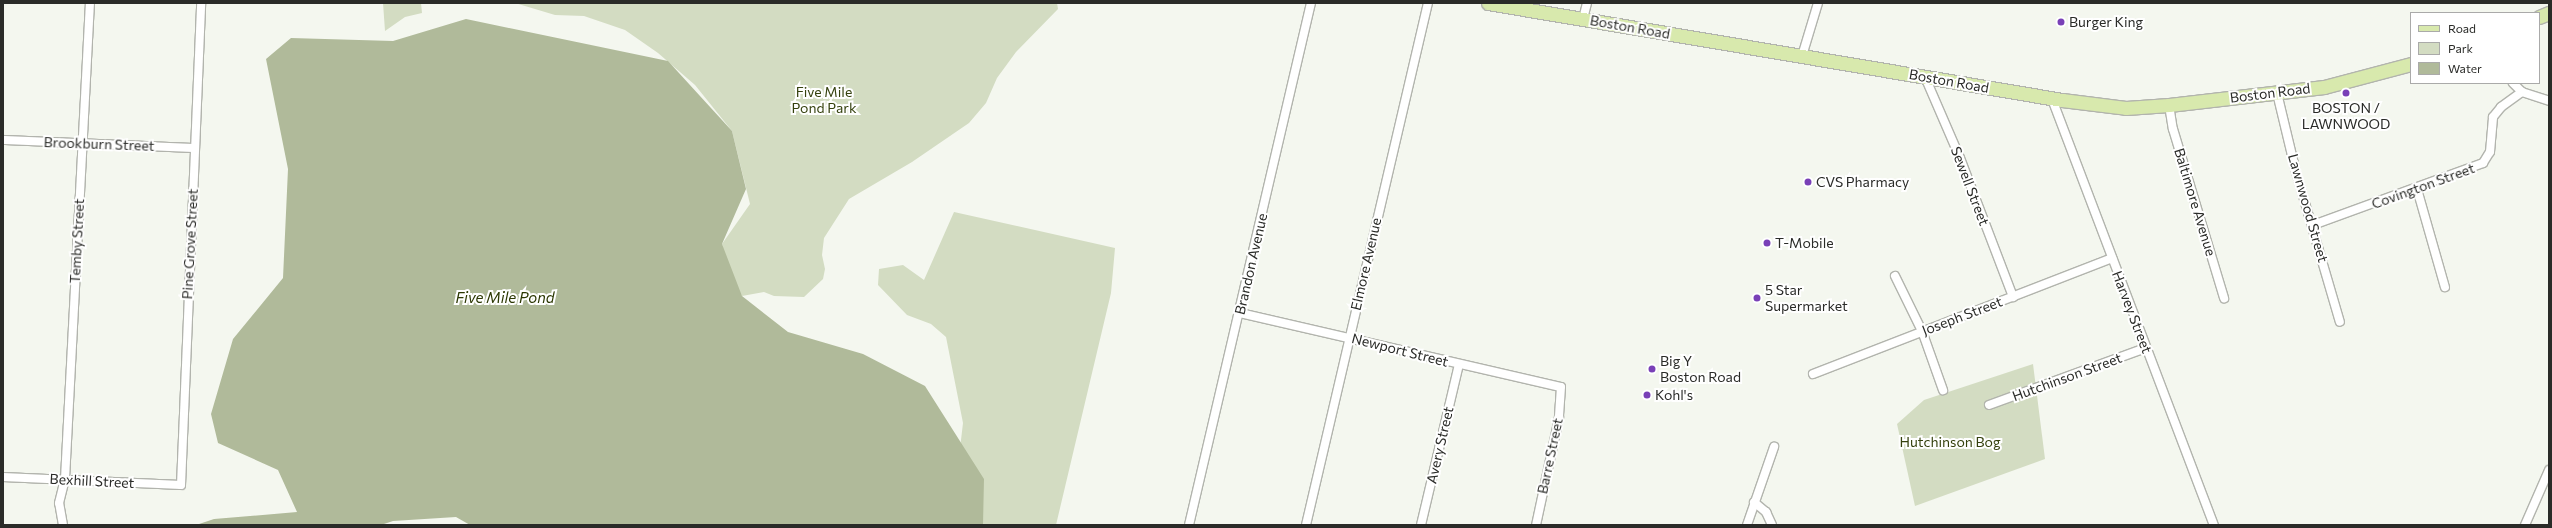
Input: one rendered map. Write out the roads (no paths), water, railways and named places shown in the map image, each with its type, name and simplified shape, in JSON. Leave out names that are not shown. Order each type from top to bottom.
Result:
[{"type":"main road","name":"Boston Road","points":[[1488,3],[2052,99],[2126,108],[2169,105],[2324,87],[2410,64]]},
{"type":"street","name":"Temby Street","points":[[63,525],[59,503],[65,479],[90,3]]},
{"type":"street","name":"Pine Grove Street","points":[[181,485],[202,3]]},
{"type":"street","name":"Brandon Avenue","points":[[1189,525],[1240,313],[1311,3]]},
{"type":"street","name":"Elmore Avenue","points":[[1306,525],[1428,3]]},
{"type":"street","points":[[1583,19],[1587,3]]},
{"type":"street","points":[[1802,56],[1818,3]]},
{"type":"street","name":"Sewell Street","points":[[1925,77],[1960,158],[2013,297]]},
{"type":"street","points":[[2514,84],[2522,92],[2549,101]]},
{"type":"street","name":"Lawnwood Street","points":[[2277,92],[2296,172],[2313,225],[2340,322]]},
{"type":"street","name":"Covington Street","points":[[2313,225],[2417,189],[2483,163],[2490,152],[2493,117],[2501,106],[2522,92]]},
{"type":"street","name":"Harvey Street","points":[[2052,99],[2214,525]]},
{"type":"street","name":"Baltimore Avenue","points":[[2169,105],[2173,129],[2224,298]]},
{"type":"street","name":"Brookburn Street","points":[[3,140],[195,148]]},
{"type":"street","points":[[2417,189],[2445,287]]},
{"type":"street","name":"Joseph Street","points":[[1813,374],[2112,258]]},
{"type":"street","points":[[1895,276],[1922,331],[1943,390]]},
{"type":"street","name":"Newport Street","points":[[1240,313],[1561,387]]},
{"type":"street","name":"Hutchinson Street","points":[[1989,405],[2146,348]]},
{"type":"street","name":"Avery Street","points":[[1421,525],[1459,364]]},
{"type":"street","name":"Barre Street","points":[[1536,525],[1559,418],[1561,387]]},
{"type":"street","points":[[1747,525],[1774,448]]},
{"type":"street","points":[[2525,525],[2549,470]]},
{"type":"street","name":"Bexhill Street","points":[[3,477],[181,485]]},
{"type":"street","points":[[1754,502],[1766,512],[1772,525]]},
{"type":"water","name":"Five Mile Pond","points":[[466,19],[668,61],[732,131],[746,189],[722,244],[742,296],[788,332],[863,354],[925,386],[984,479],[983,525],[470,525],[456,517],[393,521],[381,525],[196,525],[214,519],[297,512],[278,470],[218,443],[211,414],[233,339],[283,278],[288,169],[266,59],[291,38],[393,41]]},
{"type":"place","name":"Burger King","points":[[2061,22]]},
{"type":"place","name":"BOSTON / LAWNWOOD","points":[[2346,93]]},
{"type":"place","name":"CVS Pharmacy","points":[[1808,182]]},
{"type":"place","name":"T-Mobile","points":[[1767,243]]},
{"type":"place","name":"5 Star Supermarket","points":[[1757,298]]},
{"type":"place","name":"Big Y Boston Road","points":[[1652,369]]},
{"type":"place","name":"Kohl's","points":[[1647,395]]},
{"type":"park label","name":"Five Mile Pond Park","points":[[824,100]]},
{"type":"park label","name":"Hutchinson Bog","points":[[1950,442]]}]
